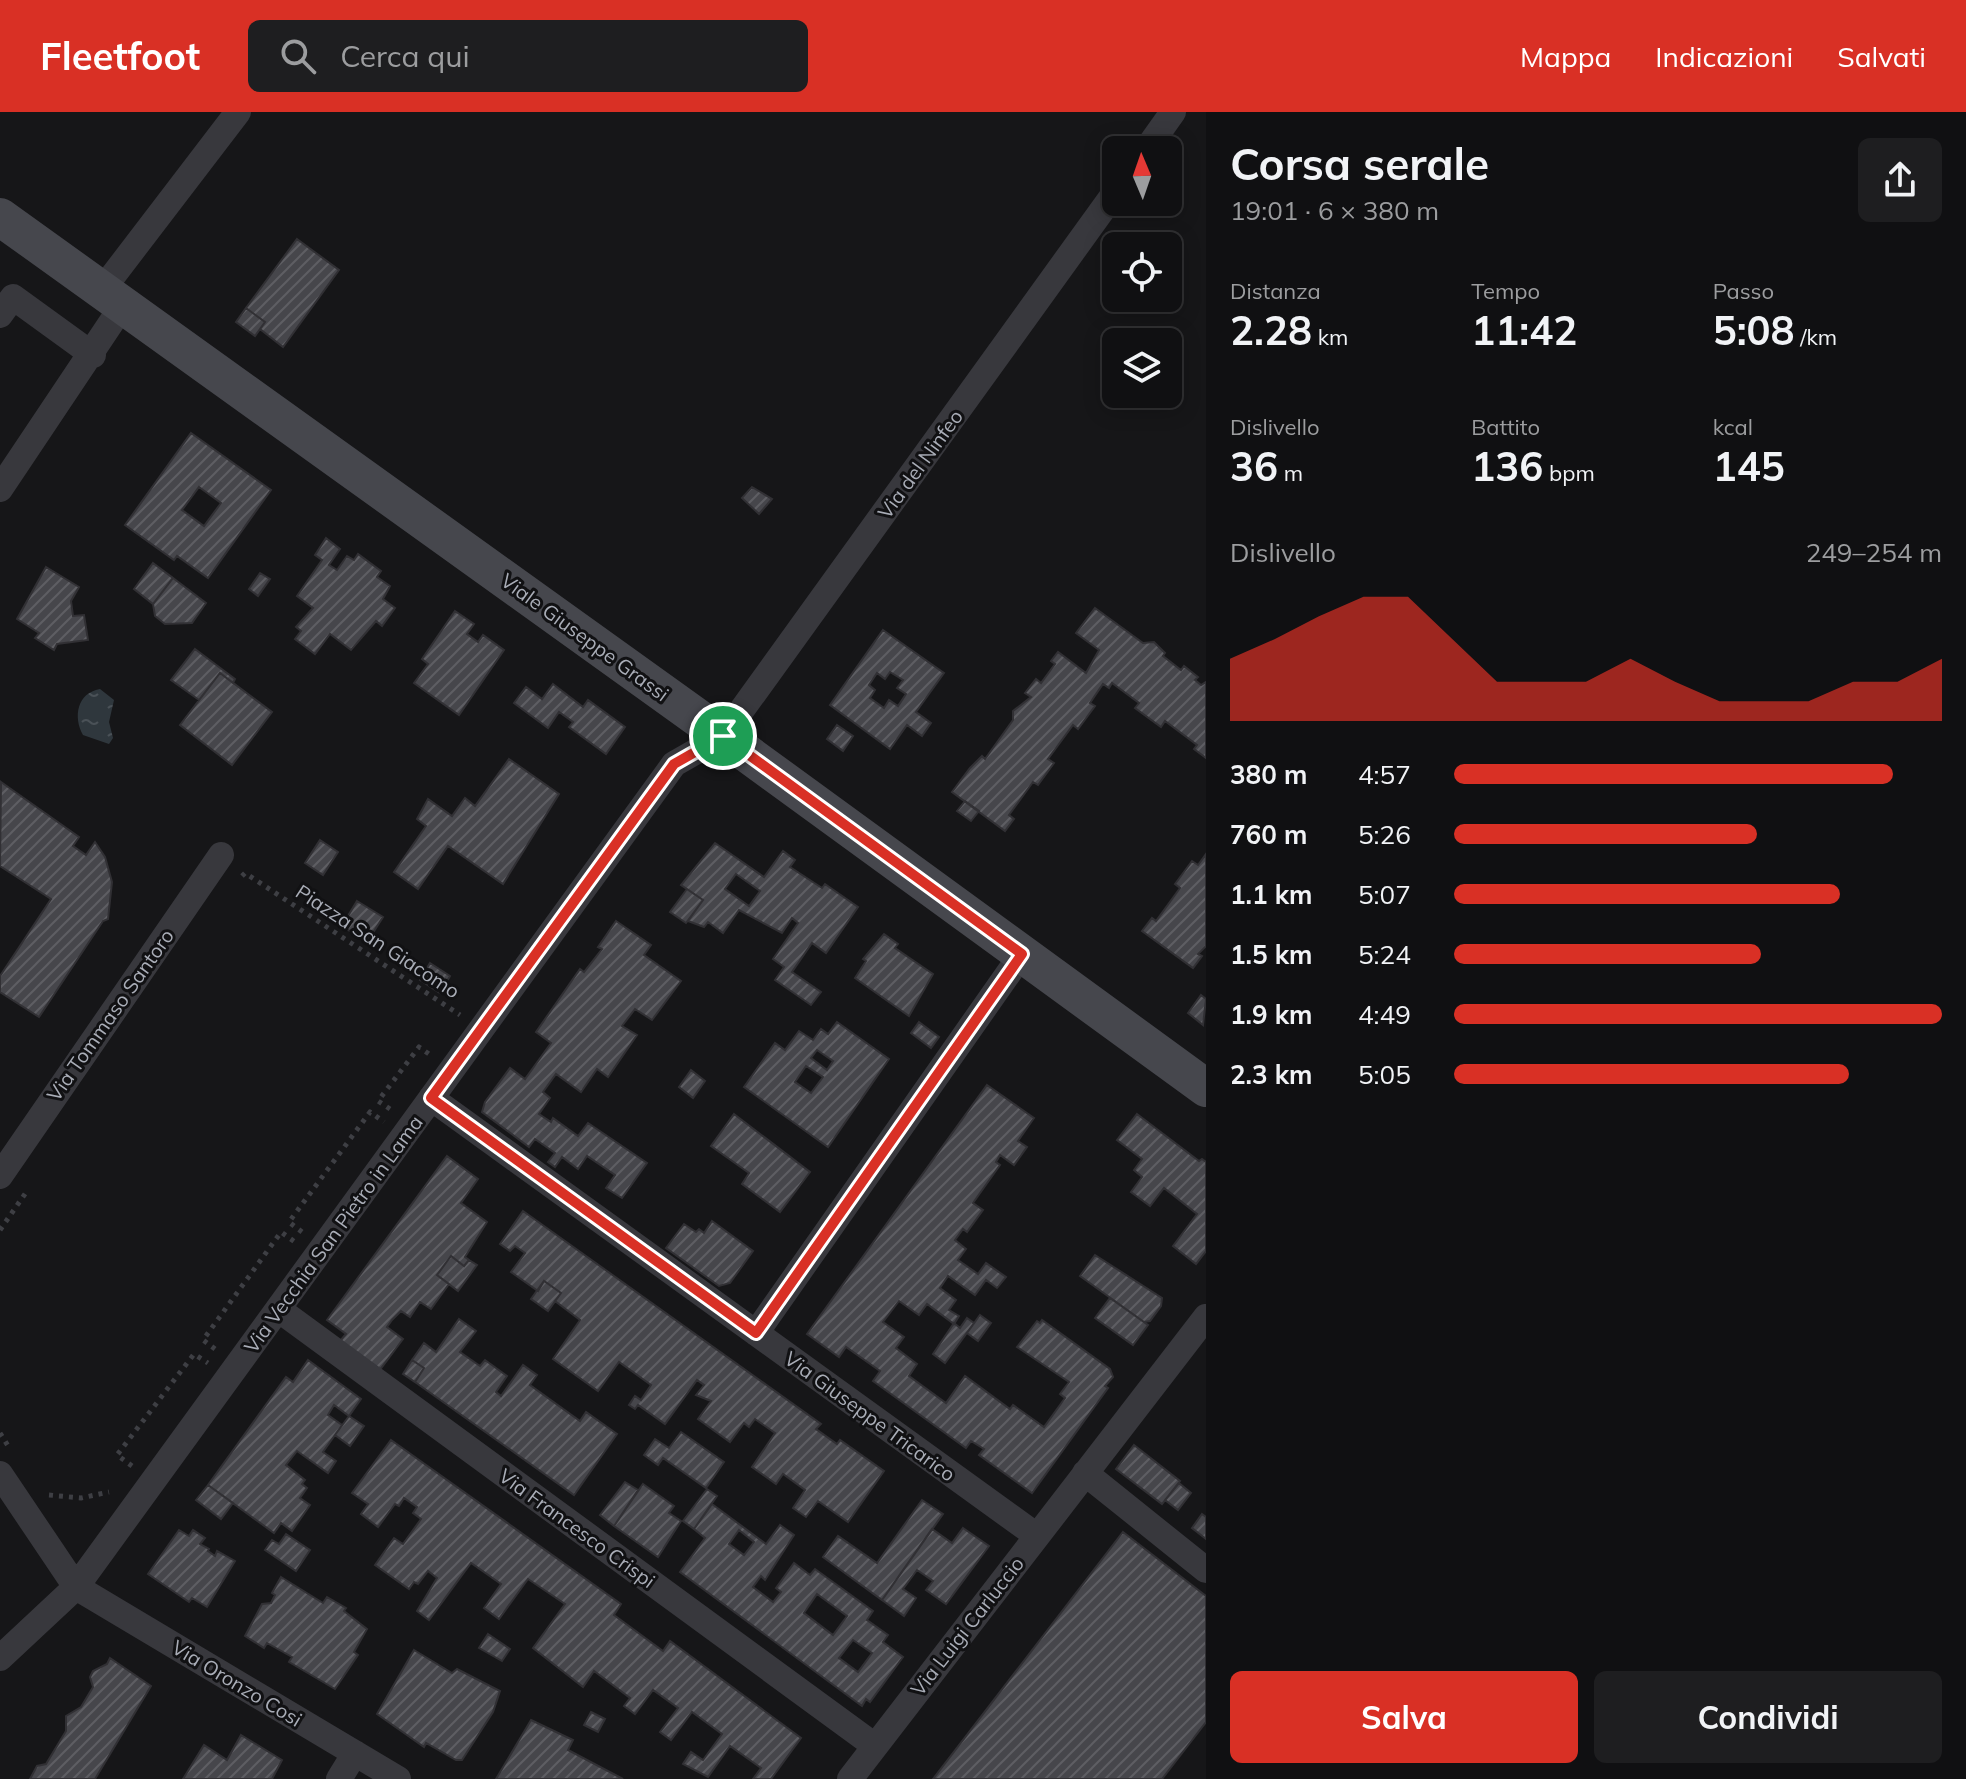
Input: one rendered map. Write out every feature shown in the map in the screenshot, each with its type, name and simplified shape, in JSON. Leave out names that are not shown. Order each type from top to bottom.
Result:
[{"type":"main road","name":"Viale Giuseppe Grassi","points":[[0,217],[723,736],[1206,1088]]},
{"type":"street","points":[[0,489],[93,355],[113,298],[238,112]]},
{"type":"street","points":[[1156,136],[1173,112]]},
{"type":"street","name":"Via del Ninfeo","points":[[723,736],[1102,210]]},
{"type":"street","points":[[0,315],[13,297],[93,355]]},
{"type":"street","name":"Via Vecchia San Pietro in Lama","points":[[0,1658],[76,1587],[674,764],[723,736]]},
{"type":"street","name":"Via Tommaso Santoro","points":[[0,1176],[221,855]]},
{"type":"street","points":[[756,1333],[1022,954]]},
{"type":"street","name":"Via Giuseppe Tricarico","points":[[431,1098],[1037,1536]]},
{"type":"street","name":"Via Francesco Crispi","points":[[278,1309],[875,1746]]},
{"type":"street","name":"Via Luigi Carluccio","points":[[850,1779],[1206,1317]]},
{"type":"street","points":[[7,1465],[76,1587]]},
{"type":"street","points":[[1085,1473],[1206,1570]]},
{"type":"street","name":"Via Oronzo Cosi","points":[[76,1587],[398,1779]]},
{"type":"street","points":[[339,1779],[355,1753]]},
{"type":"path","name":"Piazza San Giacomo","points":[[236,885],[245,873],[466,1019]]},
{"type":"path","points":[[220,1353],[203,1340],[281,1232],[298,1244],[304,1234],[289,1222],[370,1112],[386,1123],[394,1112],[378,1101],[419,1047],[436,1059]]},
{"type":"path","points":[[0,1230],[35,1179]]},
{"type":"path","points":[[128,1476],[134,1467],[117,1455],[194,1354],[212,1365]]},
{"type":"path","points":[[0,1433],[7,1465]]},
{"type":"path","points":[[37,1491],[51,1496],[81,1498],[104,1495],[113,1490]]},
{"type":"water","points":[[100,689],[114,700],[109,722],[113,738],[109,744],[83,735],[78,721],[79,707],[86,695]]},
{"type":"building","points":[[297,239],[339,270],[283,347],[260,329],[265,322],[246,308]]},
{"type":"building","points":[[246,308],[265,322],[255,336],[236,322]]},
{"type":"building","points":[[191,433],[271,490],[208,578],[177,556],[174,560],[125,525]],"holes":[[[199,487],[221,503],[204,526],[182,510]]]},
{"type":"building","points":[[752,487],[772,499],[759,514],[742,498]]},
{"type":"building","points":[[326,538],[340,549],[329,565],[337,570],[347,556],[354,560],[358,554],[381,571],[377,577],[390,586],[383,599],[395,608],[382,626],[376,621],[351,650],[330,634],[315,654],[295,639],[301,631],[296,627],[313,608],[297,596],[322,560],[315,555]]},
{"type":"building","points":[[153,563],[173,578],[153,604],[134,589]]},
{"type":"building","points":[[46,567],[79,587],[71,601],[73,616],[84,615],[88,640],[57,644],[54,650],[35,638],[39,633],[17,619]]},
{"type":"building","points":[[260,573],[270,579],[258,596],[249,589]]},
{"type":"building","points":[[173,578],[206,603],[192,623],[165,624],[155,616],[153,604]]},
{"type":"building","points":[[1095,608],[1143,643],[1154,642],[1165,653],[1163,656],[1181,670],[1184,666],[1198,677],[1195,680],[1201,685],[1206,682],[1206,758],[1194,749],[1197,745],[1165,721],[1161,727],[1135,708],[1139,703],[1112,683],[1109,688],[1103,684],[1090,703],[1095,706],[1078,729],[1073,725],[1048,759],[1054,763],[1038,785],[1033,782],[1009,815],[1014,819],[1005,831],[952,792],[970,768],[982,756],[985,759],[1013,720],[1013,711],[1031,697],[1025,693],[1036,679],[1041,683],[1055,664],[1051,661],[1058,652],[1086,673],[1099,650],[1076,633]]},
{"type":"building","points":[[455,611],[474,624],[467,634],[478,642],[483,635],[504,650],[459,715],[414,683],[428,664],[422,659]]},
{"type":"building","points":[[883,630],[944,673],[916,712],[931,723],[922,736],[907,725],[890,749],[830,705]],"holes":[[[890,672],[903,680],[897,688],[906,694],[898,706],[889,700],[884,708],[870,698],[875,690],[869,685],[877,673],[885,679]]]},
{"type":"building","points":[[195,649],[235,679],[233,683],[220,673],[199,700],[171,680]]},
{"type":"building","points":[[220,673],[272,712],[232,765],[180,725]]},
{"type":"building","points":[[553,684],[583,707],[588,700],[625,727],[606,754],[569,727],[573,722],[559,712],[548,728],[514,703],[526,687],[542,699]]},
{"type":"building","points":[[837,725],[853,736],[843,751],[827,739]]},
{"type":"building","points":[[509,759],[559,794],[503,884],[448,846],[418,889],[394,872],[426,826],[417,819],[428,799],[452,816],[465,798],[475,806]]},
{"type":"building","points":[[1,782],[79,837],[73,846],[86,855],[95,842],[105,857],[112,882],[108,919],[103,921],[39,1017],[0,992],[0,976],[51,899],[0,866]]},
{"type":"building","points":[[965,801],[979,811],[971,821],[957,811]]},
{"type":"building","points":[[320,840],[338,852],[323,875],[305,863]]},
{"type":"building","points":[[715,843],[764,877],[783,851],[795,860],[790,867],[822,888],[825,884],[858,907],[826,953],[812,943],[792,972],[821,992],[811,1005],[775,980],[784,967],[773,959],[798,923],[792,918],[782,933],[739,910],[723,933],[708,922],[704,927],[688,921],[703,900],[681,885]],"holes":[[[736,874],[760,891],[749,906],[725,889]]]},
{"type":"building","points":[[1206,854],[1206,946],[1198,954],[1202,956],[1193,968],[1142,931],[1152,918],[1156,921],[1180,888],[1175,884],[1192,861],[1198,865]]},
{"type":"building","points":[[687,889],[703,900],[686,923],[670,912]]},
{"type":"building","points":[[357,901],[383,917],[367,942],[342,926]]},
{"type":"building","points":[[616,921],[651,945],[644,955],[681,981],[652,1020],[635,1009],[622,1026],[637,1035],[608,1077],[597,1069],[581,1092],[556,1074],[543,1092],[550,1098],[539,1114],[551,1122],[553,1118],[578,1136],[588,1123],[647,1163],[622,1198],[606,1188],[615,1175],[587,1156],[578,1169],[562,1157],[555,1167],[548,1162],[555,1153],[535,1139],[529,1147],[482,1112],[485,1102],[510,1068],[525,1079],[551,1043],[536,1032],[580,969],[584,972],[602,949],[598,947]]},
{"type":"building","points":[[884,934],[898,944],[895,948],[933,974],[909,1016],[855,978],[866,961],[863,959]]},
{"type":"building","points":[[430,963],[450,976],[440,993],[420,980]]},
{"type":"building","points":[[1201,995],[1206,999],[1203,1025],[1188,1013]]},
{"type":"building","points":[[837,1022],[889,1059],[828,1147],[744,1087],[775,1043],[785,1050],[799,1031],[813,1040],[821,1029],[828,1034]],"holes":[[[817,1050],[833,1061],[827,1070],[811,1058]],[[806,1066],[823,1077],[811,1093],[795,1082]]]},
{"type":"building","points":[[919,1022],[939,1037],[931,1048],[911,1033]]},
{"type":"building","points":[[691,1070],[705,1081],[693,1098],[679,1087]]},
{"type":"building","points":[[987,1085],[1034,1118],[1018,1141],[1027,1147],[1014,1165],[1000,1155],[996,1162],[1000,1165],[973,1203],[983,1210],[967,1232],[963,1229],[955,1240],[966,1249],[958,1260],[978,1274],[986,1263],[1006,1277],[997,1288],[986,1280],[975,1295],[948,1276],[940,1288],[956,1300],[949,1310],[959,1316],[954,1324],[927,1304],[919,1315],[899,1301],[883,1322],[904,1337],[896,1348],[917,1364],[909,1376],[946,1403],[965,1376],[1010,1409],[1013,1405],[1044,1427],[1065,1398],[1060,1394],[1069,1382],[1017,1347],[1037,1321],[1040,1323],[1042,1320],[1110,1369],[1113,1377],[1105,1386],[1108,1388],[1032,1493],[979,1455],[984,1449],[971,1441],[966,1448],[873,1381],[880,1371],[846,1347],[839,1357],[807,1334]]},
{"type":"building","points":[[734,1114],[810,1172],[780,1212],[742,1184],[749,1173],[711,1146]]},
{"type":"building","points":[[1137,1114],[1199,1161],[1202,1159],[1206,1162],[1206,1251],[1196,1264],[1173,1246],[1197,1214],[1164,1188],[1150,1206],[1131,1192],[1142,1177],[1134,1170],[1142,1159],[1117,1140]]},
{"type":"building","points":[[447,1156],[478,1179],[461,1203],[487,1222],[465,1257],[469,1260],[464,1266],[451,1256],[437,1275],[449,1284],[431,1309],[420,1302],[410,1317],[401,1311],[392,1320],[387,1327],[403,1339],[379,1371],[339,1342],[346,1334],[327,1320]]},
{"type":"building","points":[[523,1211],[821,1424],[816,1429],[837,1444],[840,1440],[884,1471],[848,1522],[818,1501],[806,1517],[793,1508],[805,1490],[783,1474],[776,1484],[752,1467],[775,1433],[755,1419],[749,1427],[744,1423],[730,1442],[698,1419],[711,1401],[696,1395],[704,1385],[697,1380],[665,1424],[638,1405],[635,1409],[629,1405],[635,1396],[641,1400],[651,1385],[619,1362],[598,1391],[553,1359],[580,1320],[555,1301],[561,1293],[544,1281],[538,1291],[511,1272],[525,1253],[515,1246],[510,1251],[500,1244]]},
{"type":"building","points":[[712,1221],[753,1251],[730,1283],[719,1286],[666,1248],[684,1224],[704,1233]]},
{"type":"building","points":[[1095,1255],[1162,1298],[1161,1306],[1150,1321],[1144,1322],[1080,1276]]},
{"type":"building","points":[[451,1256],[464,1266],[469,1260],[477,1265],[458,1291],[437,1275]]},
{"type":"building","points":[[544,1281],[561,1293],[548,1311],[531,1299]]},
{"type":"building","points":[[1110,1298],[1148,1325],[1133,1345],[1095,1318]]},
{"type":"building","points":[[980,1315],[991,1323],[978,1341],[967,1333]]},
{"type":"building","points":[[967,1318],[974,1323],[945,1363],[933,1354],[954,1323],[960,1328]]},
{"type":"building","points":[[459,1319],[476,1331],[460,1352],[480,1366],[485,1360],[507,1376],[496,1392],[501,1396],[523,1365],[537,1375],[530,1385],[580,1421],[586,1412],[617,1434],[574,1495],[415,1382],[424,1368],[412,1360],[424,1343],[436,1352]]},
{"type":"building","points":[[308,1360],[361,1399],[349,1416],[334,1405],[328,1415],[342,1425],[323,1452],[336,1461],[328,1473],[297,1451],[286,1465],[305,1480],[302,1484],[307,1488],[300,1498],[310,1505],[292,1531],[281,1523],[274,1533],[208,1485],[286,1377],[293,1382]]},
{"type":"building","points":[[412,1360],[424,1368],[415,1382],[403,1374]]},
{"type":"building","points":[[349,1416],[364,1426],[350,1446],[335,1435]]},
{"type":"building","points":[[681,1432],[724,1462],[706,1488],[663,1458],[658,1465],[644,1455],[655,1439],[669,1448]]},
{"type":"building","points":[[391,1440],[621,1604],[614,1615],[663,1651],[670,1641],[801,1738],[771,1779],[753,1779],[761,1768],[730,1746],[708,1777],[683,1764],[691,1752],[703,1760],[722,1734],[692,1712],[671,1740],[660,1732],[678,1708],[653,1690],[635,1714],[624,1706],[630,1698],[594,1671],[583,1687],[533,1648],[565,1604],[528,1579],[499,1619],[484,1608],[501,1584],[471,1563],[429,1620],[417,1611],[437,1578],[428,1571],[418,1584],[414,1582],[409,1589],[375,1565],[394,1538],[403,1544],[421,1519],[413,1513],[417,1507],[404,1498],[399,1506],[395,1504],[378,1527],[361,1514],[368,1504],[352,1493]]},
{"type":"building","points":[[1134,1445],[1180,1481],[1162,1504],[1116,1469]]},
{"type":"building","points":[[625,1482],[638,1490],[614,1526],[600,1515]]},
{"type":"building","points":[[1179,1483],[1191,1493],[1178,1510],[1165,1500]]},
{"type":"building","points":[[643,1484],[674,1506],[669,1513],[681,1521],[658,1557],[614,1526]]},
{"type":"building","points":[[208,1485],[233,1503],[221,1519],[196,1500]]},
{"type":"building","points":[[707,1489],[717,1496],[694,1529],[683,1521]]},
{"type":"building","points":[[922,1500],[943,1514],[882,1600],[823,1557],[838,1536],[877,1563]]},
{"type":"building","points":[[712,1504],[766,1544],[780,1525],[794,1535],[765,1580],[761,1576],[753,1587],[773,1602],[781,1592],[776,1588],[794,1563],[810,1575],[815,1569],[873,1611],[867,1620],[888,1635],[883,1642],[903,1657],[870,1702],[866,1699],[862,1706],[680,1572],[705,1538],[694,1529]],"holes":[[[739,1530],[754,1542],[744,1555],[729,1544]],[[817,1594],[847,1616],[833,1635],[804,1613]],[[853,1640],[872,1653],[858,1672],[839,1658]]]},
{"type":"building","points":[[1202,1514],[1206,1517],[1206,1539],[1192,1528]]},
{"type":"building","points":[[963,1528],[989,1546],[946,1604],[926,1590],[933,1581],[917,1570],[903,1589],[916,1598],[904,1616],[882,1600],[932,1529],[952,1543]]},
{"type":"building","points":[[179,1530],[189,1536],[193,1530],[205,1538],[200,1544],[208,1551],[215,1556],[217,1551],[235,1561],[207,1607],[192,1598],[189,1602],[148,1574]]},
{"type":"building","points":[[1123,1532],[1206,1596],[1206,1722],[1162,1779],[933,1779]]},
{"type":"building","points":[[286,1534],[310,1550],[296,1571],[265,1550],[272,1540],[279,1544]]},
{"type":"building","points":[[281,1577],[323,1603],[327,1597],[346,1608],[344,1611],[367,1629],[354,1652],[358,1655],[335,1689],[289,1662],[292,1657],[267,1643],[264,1648],[245,1636],[262,1604],[271,1603],[275,1595],[272,1593]]},
{"type":"building","points":[[488,1634],[510,1649],[502,1661],[479,1648]]},
{"type":"building","points":[[414,1650],[452,1673],[457,1669],[500,1691],[493,1712],[462,1760],[456,1760],[426,1743],[424,1747],[377,1714]]},
{"type":"building","points":[[110,1658],[151,1686],[95,1779],[30,1779],[37,1766],[46,1764],[66,1731],[66,1716],[81,1707],[93,1687],[90,1677],[93,1671],[107,1664]]},
{"type":"building","points":[[591,1712],[605,1719],[598,1732],[584,1725]]},
{"type":"building","points":[[531,1720],[573,1740],[568,1750],[623,1779],[496,1779]]},
{"type":"building","points":[[241,1735],[282,1760],[272,1779],[183,1779],[204,1745],[227,1760]]},
{"type":"route","points":[[723,736],[1022,954],[756,1333],[431,1098],[674,764],[723,736]]}]
